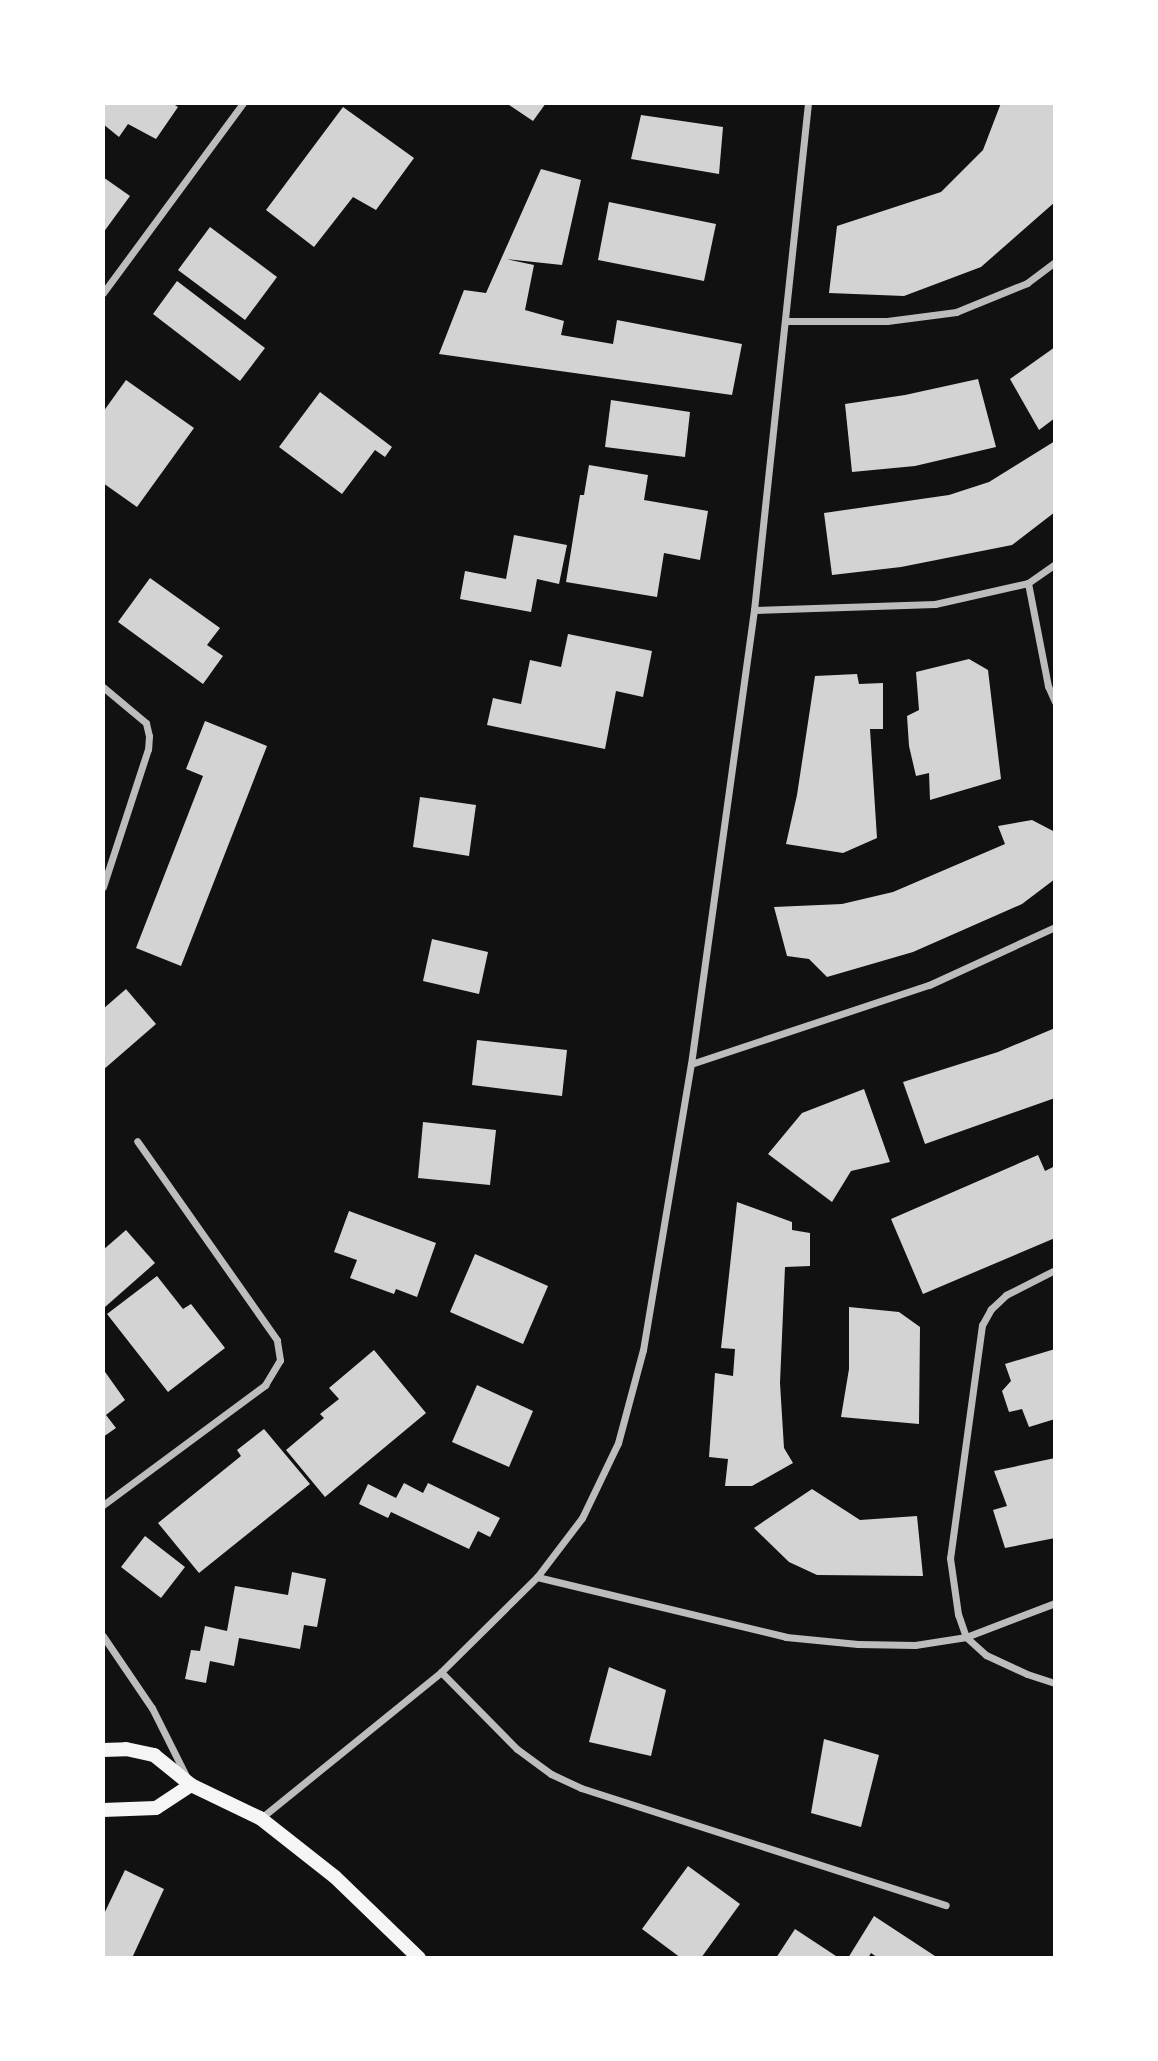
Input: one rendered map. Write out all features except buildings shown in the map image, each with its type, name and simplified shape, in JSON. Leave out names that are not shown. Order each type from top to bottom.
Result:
[{"type":"main road","points":[[103,1750],[126,1749],[154,1755],[191,1785],[261,1818],[335,1877],[419,1958]]},
{"type":"main road","points":[[103,1810],[156,1808],[191,1785]]},
{"type":"street","points":[[103,293],[243,103]]},
{"type":"street","points":[[261,1818],[441,1672],[537,1577],[582,1518],[618,1443],[643,1350],[691,1064],[754,610],[808,103]]},
{"type":"street","points":[[785,321],[887,321],[956,312],[1027,282],[1055,262]]},
{"type":"street","points":[[754,610],[850,609],[934,604],[1028,583],[1055,564]]},
{"type":"street","points":[[1028,583],[1048,686],[1055,702]]},
{"type":"street","points":[[103,687],[146,723],[149,736],[148,749],[103,887]]},
{"type":"street","points":[[691,1064],[929,985],[1055,927]]},
{"type":"street","points":[[103,1505],[265,1385],[281,1360],[277,1340],[137,1140]]},
{"type":"street","points":[[1055,1270],[1006,1295],[990,1309],[982,1325],[950,1558],[956,1603],[966,1637],[986,1655],[1027,1674],[1055,1683]]},
{"type":"street","points":[[537,1577],[786,1637],[915,1645],[966,1637],[1055,1604]]},
{"type":"street","points":[[103,1636],[167,1733],[191,1785]]},
{"type":"street","points":[[441,1672],[517,1749],[551,1774],[581,1788],[946,1905]]}]
